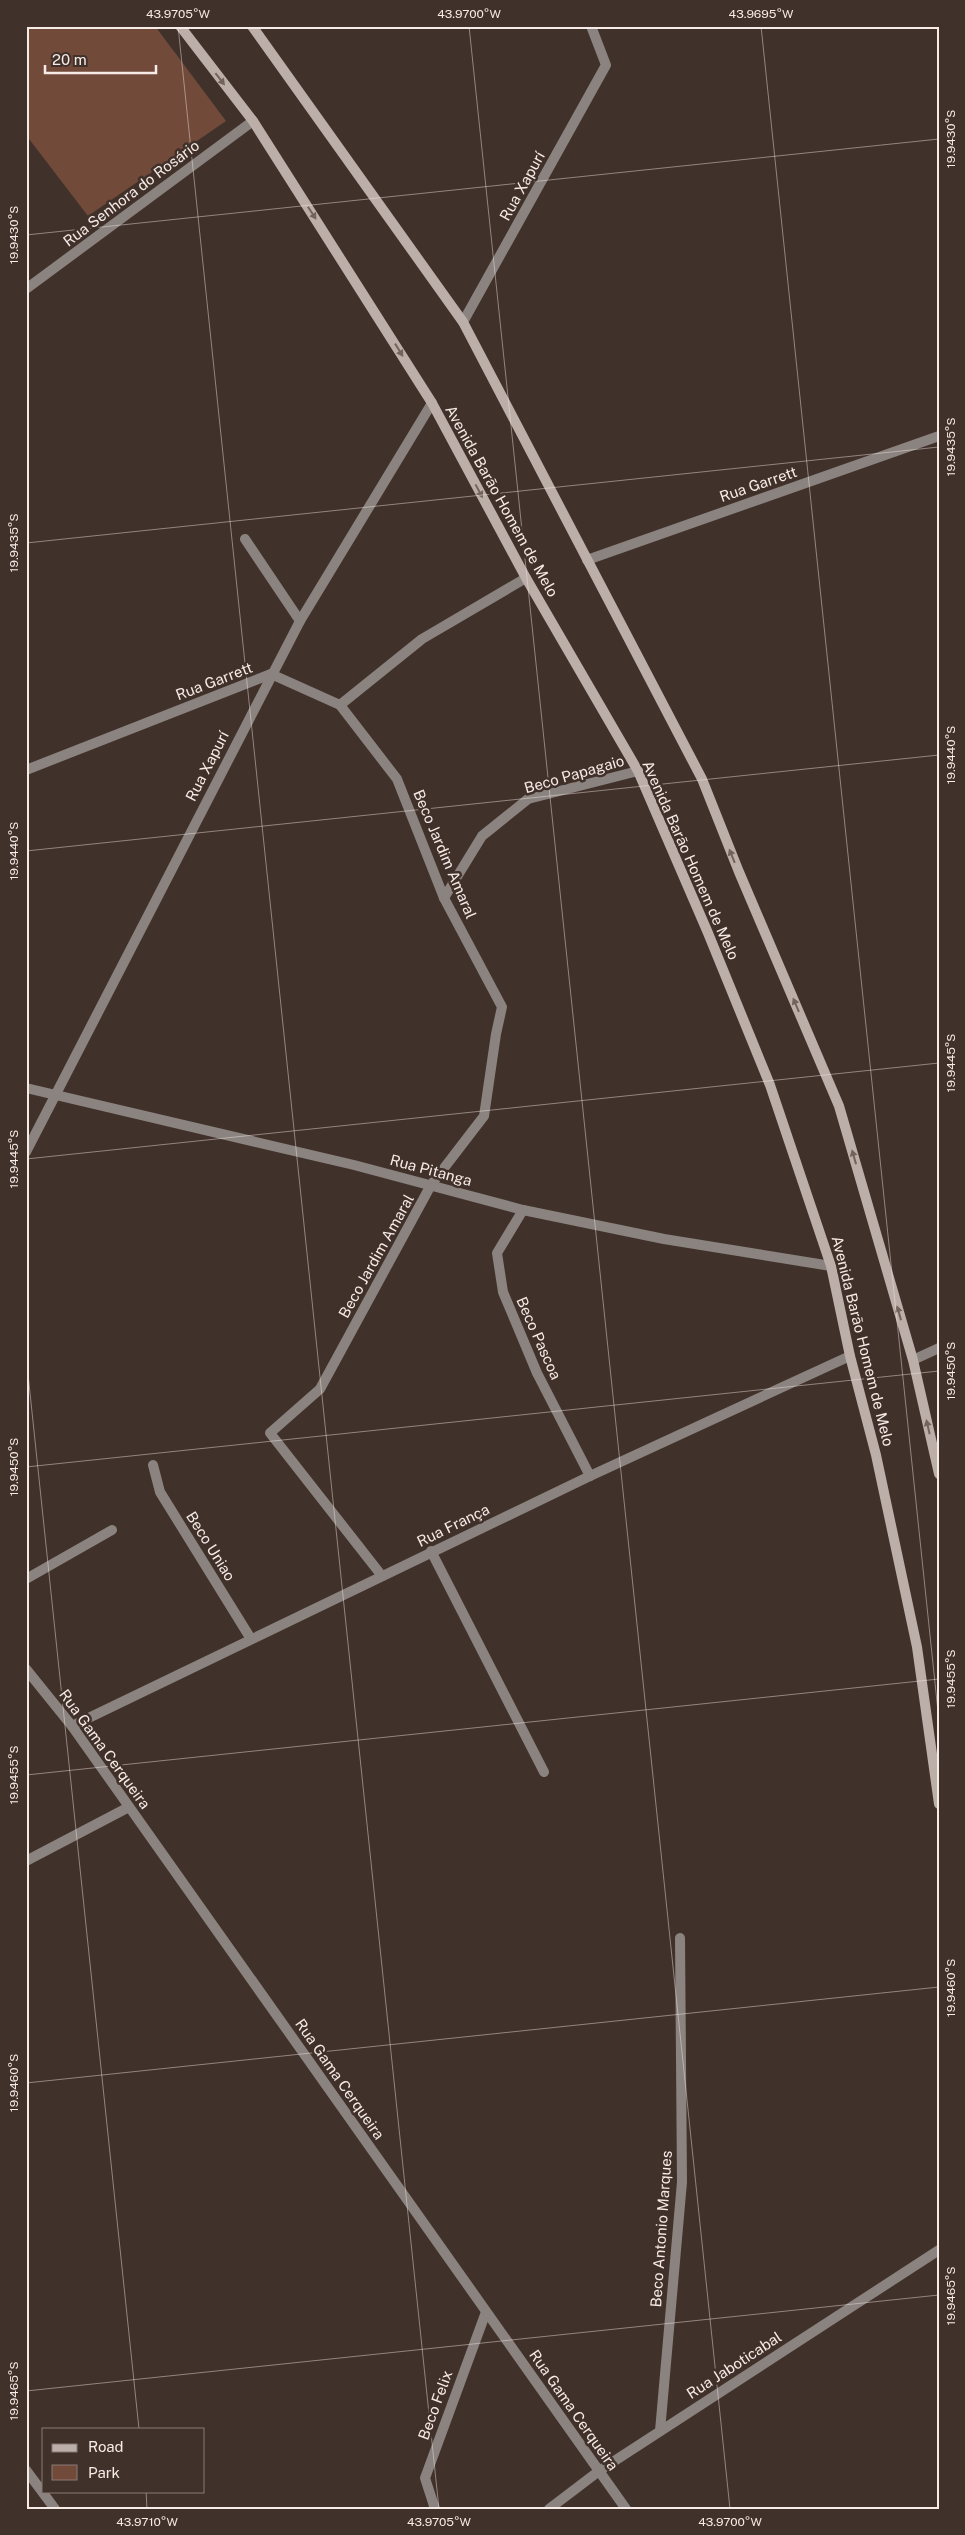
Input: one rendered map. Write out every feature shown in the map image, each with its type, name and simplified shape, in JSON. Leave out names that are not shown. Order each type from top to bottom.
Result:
[{"type":"main road","name":"Avenida Barão Homem de Melo","points":[[180,26],[253,121],[432,404],[526,578],[638,771],[770,1085],[831,1266],[850,1356],[876,1455],[917,1647],[939,1804]]},
{"type":"main road","points":[[252,26],[463,322],[702,779],[739,872],[839,1106],[913,1360],[939,1474]]},
{"type":"street","name":"Rua Xapurí","points":[[463,322],[606,65],[591,26]]},
{"type":"street","name":"Rua Senhora do Rosário","points":[[26,289],[253,121]]},
{"type":"street","name":"Rua Xapurí","points":[[26,1152],[271,674],[300,621],[432,404]]},
{"type":"street","name":"Rua Garrett","points":[[587,560],[939,436]]},
{"type":"street","points":[[245,539],[300,621]]},
{"type":"street","points":[[340,705],[422,639],[526,578]]},
{"type":"street","name":"Rua Garrett","points":[[26,770],[271,674],[340,705]]},
{"type":"street","name":"Beco Jardim Amaral","points":[[340,705],[397,779],[444,898],[502,1007],[496,1034],[484,1116],[431,1186],[320,1389],[270,1434],[382,1576]]},
{"type":"street","name":"Beco Papagaio","points":[[444,898],[482,836],[528,800],[638,771]]},
{"type":"street","name":"Rua Pitanga","points":[[26,1088],[523,1210],[664,1239],[831,1266]]},
{"type":"street","name":"Beco Pascoa","points":[[523,1210],[497,1252],[503,1292],[537,1373],[590,1476]]},
{"type":"street","points":[[913,1360],[939,1348]]},
{"type":"street","name":"Rua França","points":[[72,1726],[590,1476],[850,1356]]},
{"type":"street","name":"Beco Uniao","points":[[153,1466],[160,1492],[251,1639]]},
{"type":"street","points":[[26,1580],[112,1530]]},
{"type":"street","points":[[432,1552],[544,1772]]},
{"type":"street","name":"Rua Gama Cerqueira","points":[[26,1669],[72,1726],[626,2509]]},
{"type":"street","points":[[26,1862],[129,1807]]},
{"type":"street","name":"Beco Antonio Marques","points":[[660,2431],[682,2182],[680,1938]]},
{"type":"street","name":"Rua Jaboticabal","points":[[549,2509],[599,2471],[939,2250]]},
{"type":"street","name":"Beco Felix","points":[[435,2509],[424,2478],[486,2312]]},
{"type":"street","points":[[26,2470],[42,2492]]},
{"type":"street","points":[[42,2492],[55,2509]]},
{"type":"green space","points":[[26,26],[155,26],[226,121],[88,216],[26,135]]}]
